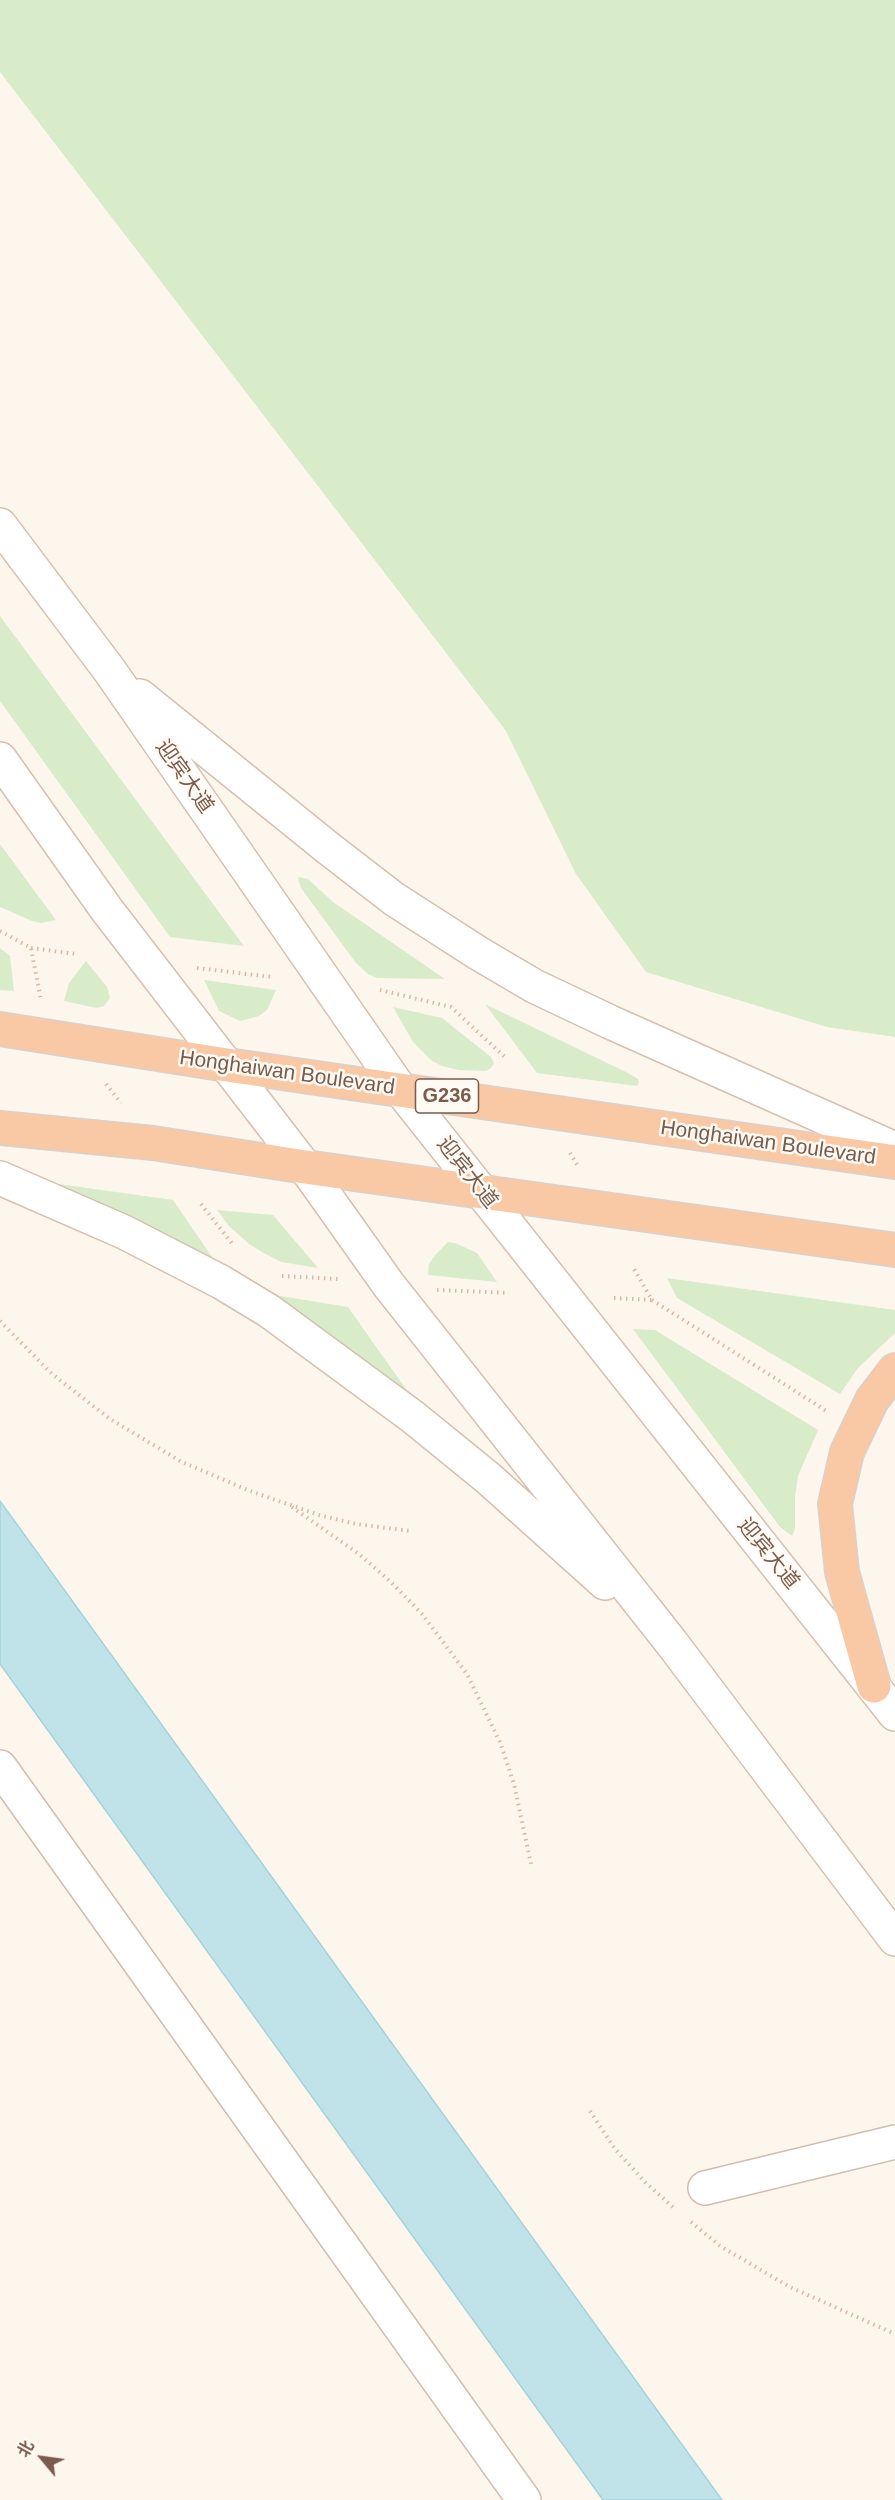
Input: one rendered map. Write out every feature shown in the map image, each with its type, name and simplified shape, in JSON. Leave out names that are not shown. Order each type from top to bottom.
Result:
[{"type":"highway","name":"Honghaiwan Boulevard","points":[[0,1029],[226,1065],[895,1162]]},
{"type":"highway","points":[[0,1128],[153,1143],[305,1167],[895,1250]]},
{"type":"highway","points":[[873,1686],[842,1572],[834,1504],[847,1452],[857,1430],[872,1400],[895,1370]]},
{"type":"main road","name":"迎宾大道","points":[[0,525],[110,671],[400,1089],[895,1714]]},
{"type":"main road","points":[[110,671],[328,848],[394,898],[478,953],[534,986],[610,1022],[895,1149]]},
{"type":"main road","points":[[0,759],[107,910],[305,1167],[388,1284],[672,1642],[895,1939]]},
{"type":"main road","points":[[0,1178],[124,1232],[221,1282],[269,1311],[413,1418],[488,1478],[672,1642]]},
{"type":"main road","points":[[0,1767],[524,2500]]},
{"type":"main road","points":[[705,2188],[895,2142]]},
{"type":"path","points":[[0,931],[31,948],[76,954]]},
{"type":"path","points":[[31,948],[42,1004]]},
{"type":"path","points":[[193,967],[273,977]]},
{"type":"path","points":[[380,990],[451,1007],[507,1059]]},
{"type":"path","points":[[106,1084],[124,1107]]},
{"type":"path","points":[[201,1204],[236,1248]]},
{"type":"path","points":[[634,1269],[652,1300],[828,1413]]},
{"type":"path","points":[[280,1276],[338,1280]]},
{"type":"path","points":[[434,1290],[509,1293]]},
{"type":"path","points":[[614,1298],[652,1300]]},
{"type":"path","points":[[0,1321],[52,1374],[110,1419],[192,1467],[319,1515],[356,1524],[411,1531]]},
{"type":"path","points":[[287,1504],[359,1554],[392,1583],[422,1614],[467,1674],[500,1742],[514,1784],[531,1864]]},
{"type":"path","points":[[590,2111],[615,2149],[645,2181],[681,2213]]},
{"type":"path","points":[[689,2220],[720,2246],[790,2287],[895,2334]]},
{"type":"green space","points":[[0,0],[895,0],[895,1037],[827,1027],[646,972],[576,874],[506,731],[0,72]]},
{"type":"green space","points":[[0,616],[244,946],[170,937],[0,701]]},
{"type":"green space","points":[[0,844],[56,920],[41,923],[32,921],[0,907]]},
{"type":"green space","points":[[299,877],[308,879],[333,902],[445,979],[377,978],[368,974],[356,963],[301,888]]},
{"type":"green space","points":[[0,948],[10,956],[14,991],[0,990]]},
{"type":"green space","points":[[86,961],[107,987],[110,998],[104,1006],[97,1008],[64,1001],[69,983]]},
{"type":"green space","points":[[204,980],[276,990],[267,1010],[259,1016],[240,1021],[219,1011]]},
{"type":"green space","points":[[485,1004],[628,1073],[638,1079],[639,1083],[637,1086],[537,1073]]},
{"type":"green space","points":[[393,1007],[442,1018],[491,1057],[494,1063],[486,1071],[459,1070],[432,1061],[413,1042]]},
{"type":"green space","points":[[59,1184],[173,1200],[219,1267],[57,1187]]},
{"type":"green space","points":[[217,1210],[273,1215],[318,1268],[281,1262],[262,1252],[249,1244],[228,1225]]},
{"type":"green space","points":[[448,1242],[477,1253],[497,1282],[428,1275],[429,1264]]},
{"type":"green space","points":[[667,1278],[895,1310],[895,1333],[858,1368],[840,1394],[677,1298]]},
{"type":"green space","points":[[268,1294],[348,1307],[406,1389],[405,1392]]},
{"type":"green space","points":[[633,1329],[655,1330],[818,1430],[798,1476],[795,1497],[795,1529],[792,1536],[780,1527]]},
{"type":"water","points":[[0,1501],[722,2500],[603,2500],[0,1664]]}]
